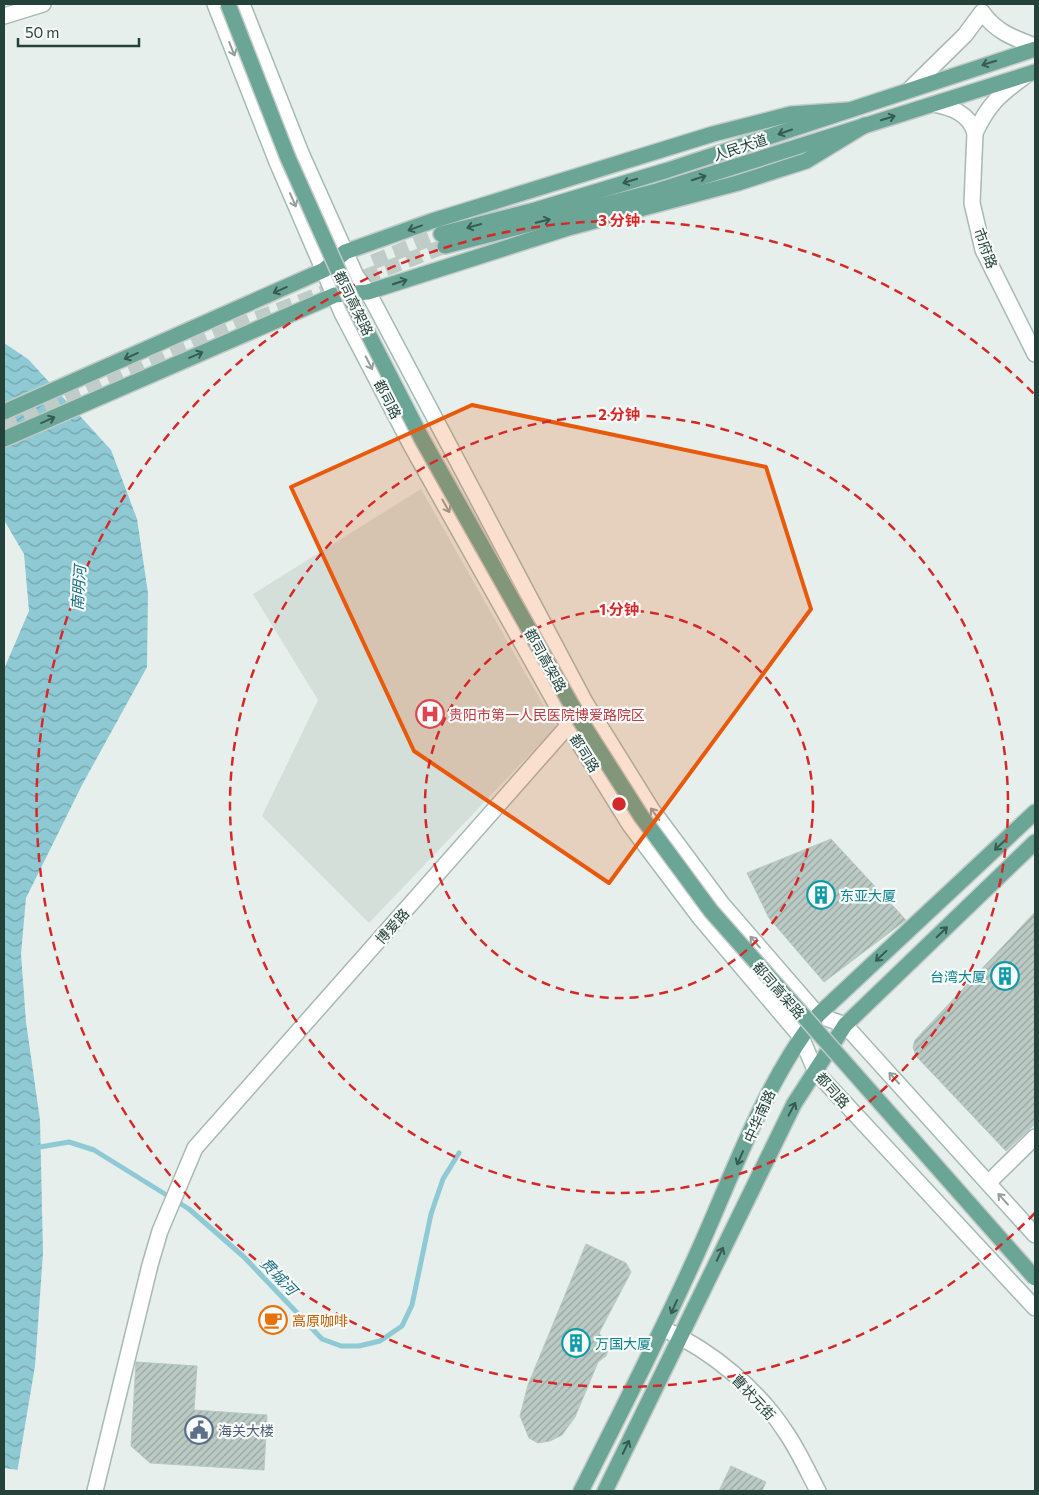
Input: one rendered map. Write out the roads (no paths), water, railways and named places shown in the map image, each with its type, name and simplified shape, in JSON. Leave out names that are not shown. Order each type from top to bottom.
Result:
[{"type":"main road","points":[[4,16],[43,4]]},
{"type":"main road","name":"都司路","points":[[215,4],[277,162],[335,295],[411,445],[569,727],[630,826],[701,919],[801,1037],[816,1072],[1035,1308]]},
{"type":"main road","name":"都司高架路","points":[[228,4],[288,158],[354,306],[422,439],[580,720],[642,816],[711,911],[1035,1278]]},
{"type":"main road","name":"都司路","points":[[242,4],[301,153],[356,276],[368,292],[585,702],[652,810],[716,896],[818,1015],[845,1025],[1035,1235]]},
{"type":"main road","points":[[982,8],[990,24],[1008,36],[1035,48]]},
{"type":"main road","points":[[909,90],[965,35],[982,8]]},
{"type":"main road","name":"人民大道","points":[[1032,73],[658,191],[443,240],[668,170],[1035,48]]},
{"type":"main road","points":[[975,133],[986,110],[1000,94],[1032,73]]},
{"type":"main road","points":[[934,104],[954,109],[966,116],[973,125],[975,133]]},
{"type":"main road","points":[[4,412],[324,270],[345,252],[432,221],[714,134],[791,114],[849,110]]},
{"type":"main road","points":[[4,440],[335,295],[368,292],[568,228],[738,183],[806,161],[866,125]]},
{"type":"main road","name":"市府路","points":[[975,133],[972,204],[983,250],[1035,354]]},
{"type":"main road","name":"博爱路","points":[[95,1491],[160,1231],[195,1148],[569,727],[585,702]]},
{"type":"main road","name":"中华南路","points":[[581,1491],[664,1329],[772,1085],[801,1037],[818,1015],[1035,812]]},
{"type":"main road","name":"中华南路","points":[[605,1491],[794,1104],[845,1025],[1035,842]]},
{"type":"main road","points":[[988,1183],[1035,1137]]},
{"type":"main road","name":"曹状元街","points":[[664,1329],[680,1336],[711,1355],[750,1390],[787,1433],[818,1491]]},
{"type":"water","name":"南明河","points":[[4,343],[28,359],[111,450],[137,519],[148,593],[147,667],[82,785],[26,898],[21,954],[26,1022],[40,1120],[43,1253],[35,1366],[14,1491],[4,1491],[4,669],[29,611],[24,554],[4,520]]},
{"type":"waterway","name":"贯城河","points":[[34,1148],[69,1142],[94,1150],[189,1209],[244,1257],[322,1339],[341,1346],[359,1346],[380,1341],[402,1326],[412,1305],[431,1214],[443,1179],[459,1153]]},
{"type":"tunnel","points":[[373,262],[441,234]]},
{"type":"tunnel","points":[[4,429],[240,325],[445,246]]},
{"type":"place","name":"贵阳市第一人民医院博爱路院区","points":[[430,714]]},
{"type":"place","name":"东亚大厦","points":[[821,895]]},
{"type":"place","name":"台湾大厦","points":[[1005,976]]},
{"type":"place","name":"高原咖啡","points":[[273,1320]]},
{"type":"place","name":"万国大厦","points":[[576,1343]]},
{"type":"place","name":"海关大楼","points":[[199,1430]]}]
